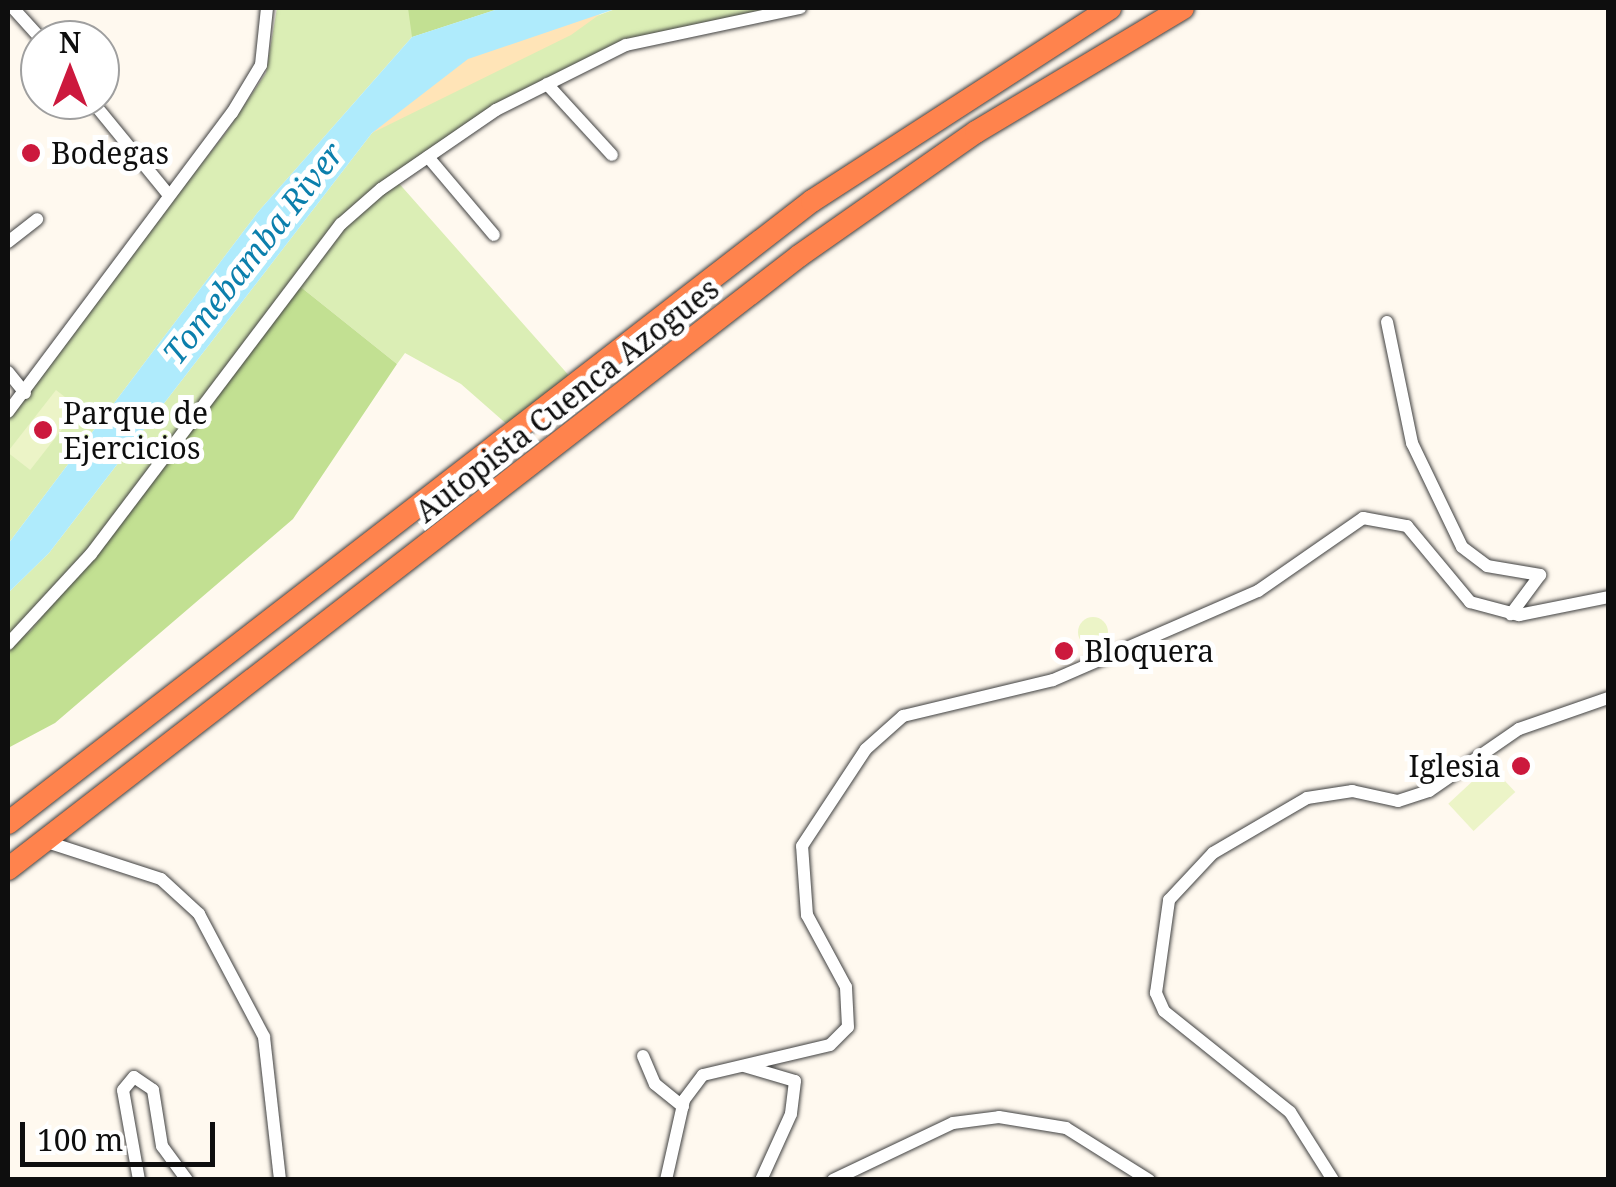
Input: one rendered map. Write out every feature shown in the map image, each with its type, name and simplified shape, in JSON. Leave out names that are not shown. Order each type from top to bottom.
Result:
[{"type":"highway","name":"Autopista Cuenca Azogues","points":[[8,823],[812,201],[1110,8]]},
{"type":"highway","name":"Autopista Cuenca Azogues","points":[[8,869],[799,256],[976,132],[1183,8]]},
{"type":"street","points":[[8,412],[261,65],[268,8]]},
{"type":"street","points":[[8,644],[91,554],[342,224],[428,157],[546,84],[696,23],[800,8]]},
{"type":"street","points":[[546,84],[612,155]]},
{"type":"street","points":[[107,120],[168,194]]},
{"type":"street","points":[[428,157],[494,234]]},
{"type":"street","points":[[8,242],[37,218]]},
{"type":"street","points":[[1388,322],[1412,443],[1462,547],[1487,566],[1540,576],[1511,614]]},
{"type":"street","points":[[8,372],[25,393]]},
{"type":"street","points":[[666,1180],[682,1107],[703,1075],[726,1064],[830,1044],[848,1027],[846,987],[807,915],[802,846],[866,749],[903,716],[1070,673],[1258,591],[1363,518],[1407,526],[1446,582],[1511,614],[1608,597]]},
{"type":"street","points":[[1332,1180],[1290,1112],[1164,1011],[1156,993],[1168,900],[1213,853],[1307,798],[1352,791],[1398,801],[1430,791],[1519,729],[1608,698]]},
{"type":"street","points":[[44,842],[161,879],[199,914],[264,1037],[280,1180]]},
{"type":"street","points":[[643,1056],[654,1084],[682,1107]]},
{"type":"street","points":[[726,1064],[794,1081],[791,1114],[761,1180]]},
{"type":"street","points":[[139,1180],[123,1090],[134,1077],[153,1090],[162,1146],[186,1180]]},
{"type":"street","points":[[832,1180],[953,1124],[1000,1116],[1066,1128],[1149,1180]]},
{"type":"green space","points":[[277,8],[501,8],[412,37],[258,212],[8,544],[8,412],[227,131],[266,73]]},
{"type":"green space","points":[[408,8],[501,8],[412,37]]},
{"type":"green space","points":[[618,8],[800,8],[626,45],[496,110],[396,180],[572,379],[511,428],[461,384],[405,353],[397,364],[297,284],[31,631],[8,647],[8,593],[49,553],[372,133],[441,73]]},
{"type":"green space","points":[[297,284],[397,364],[293,519],[55,723],[8,748],[8,647],[31,631]]},
{"type":"green space","name":"Parque de Ejercicios","points":[[56,390],[79,408],[30,470],[8,451]]},
{"type":"green space","points":[[1093,617],[1107,626],[1108,632],[1099,646],[1093,647],[1079,638],[1078,632],[1087,618]]},
{"type":"green space","points":[[1490,765],[1515,792],[1474,831],[1448,804]]},
{"type":"sand","points":[[603,12],[571,35],[372,133],[408,103],[436,60]]},
{"type":"water","name":"Tomebamba River","points":[[501,8],[618,8],[468,59],[372,133],[49,553],[8,593],[8,544],[258,212],[412,37]]},
{"type":"place","name":"Bodegas","points":[[31,153]]},
{"type":"place","name":"Parque de Ejercicios","points":[[43,430]]},
{"type":"place","name":"Bloquera","points":[[1064,651]]},
{"type":"place","name":"Iglesia","points":[[1521,766]]}]
